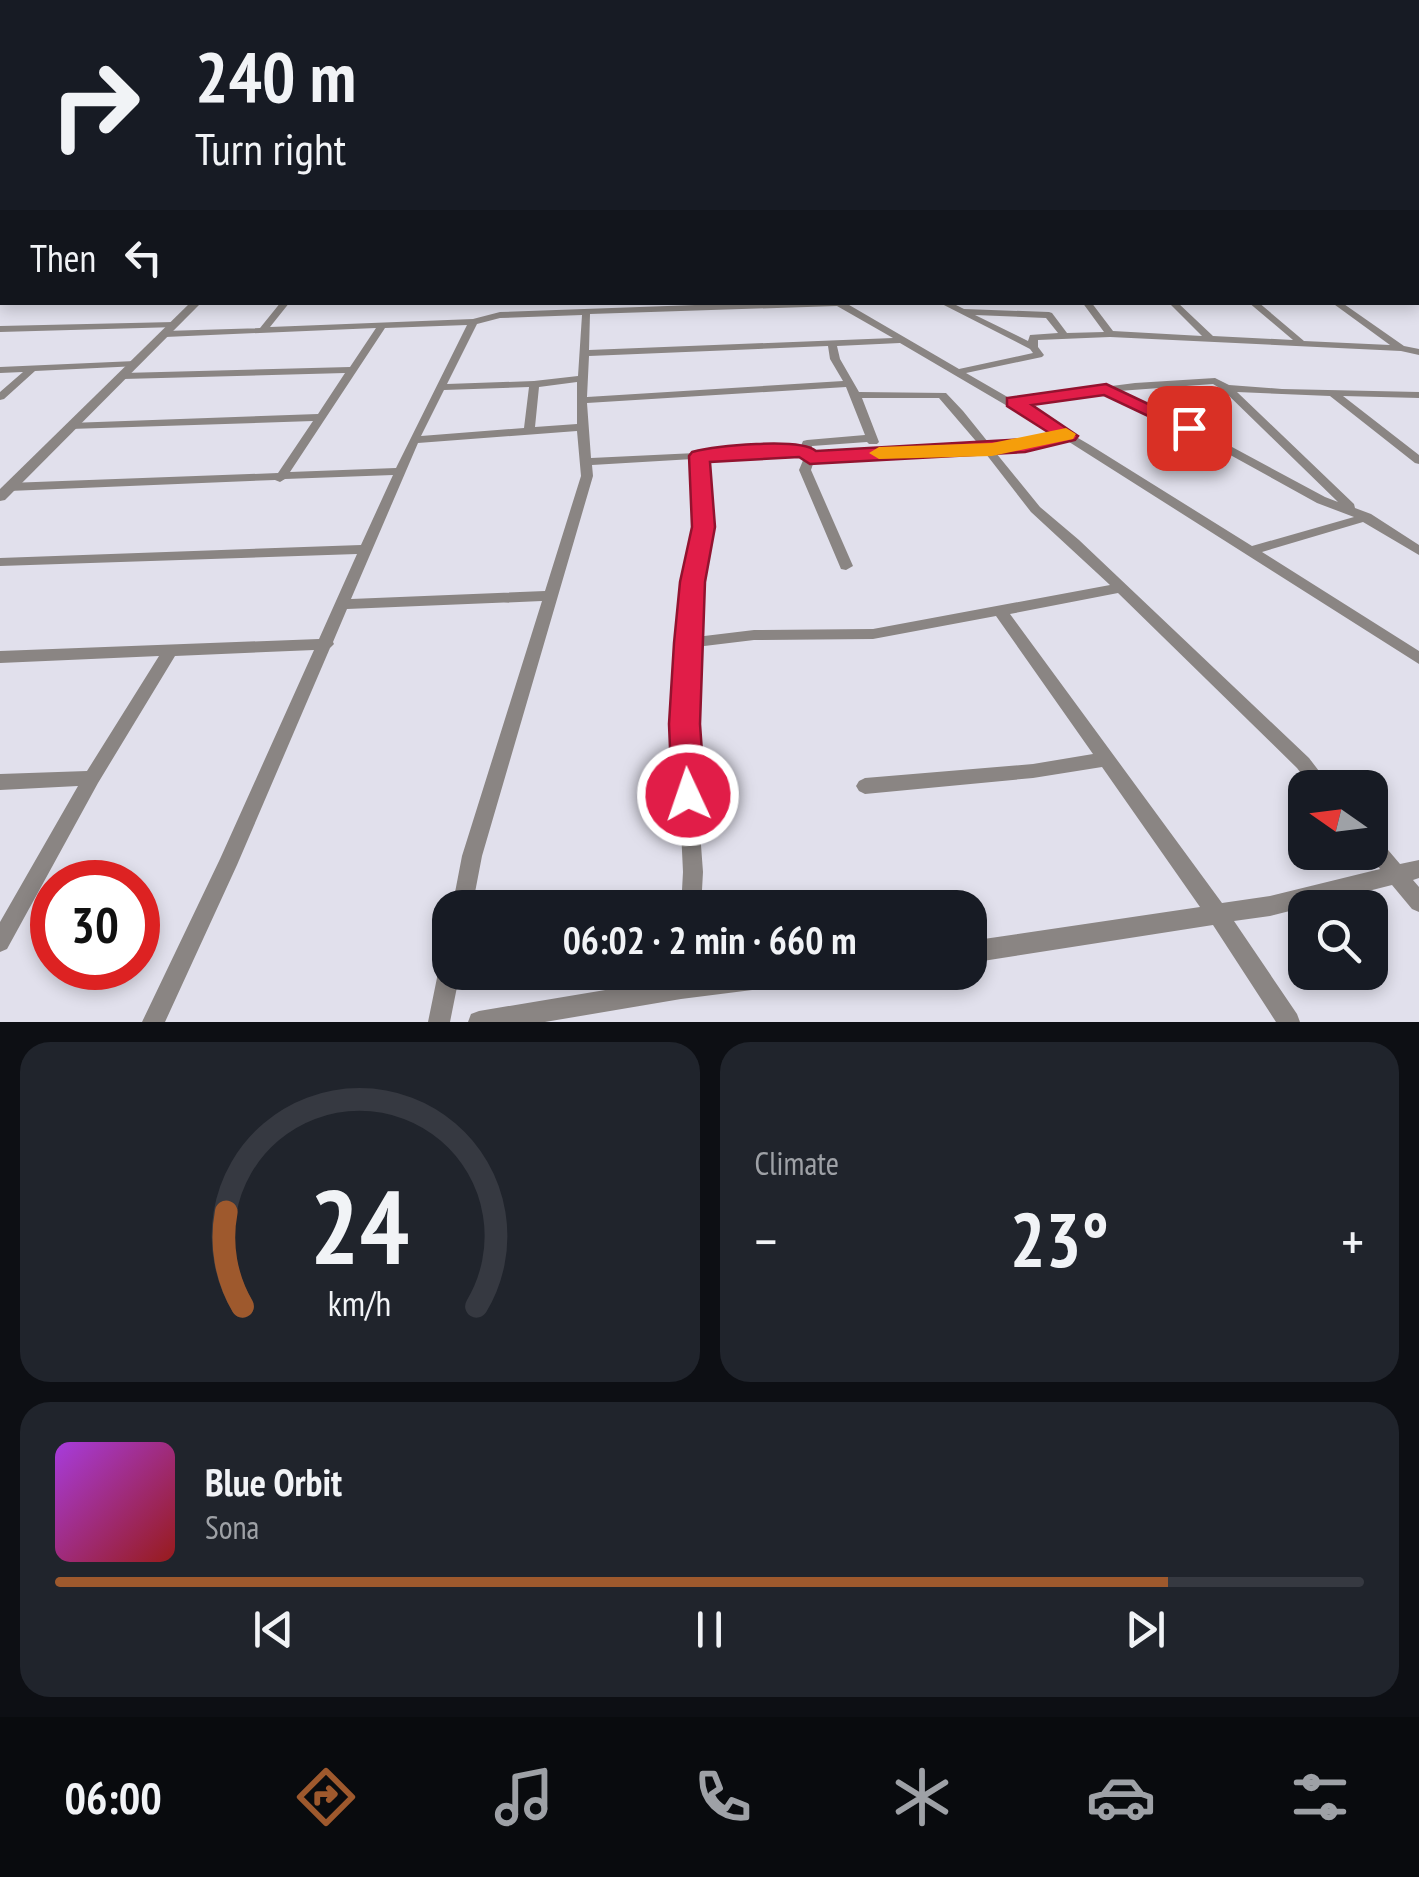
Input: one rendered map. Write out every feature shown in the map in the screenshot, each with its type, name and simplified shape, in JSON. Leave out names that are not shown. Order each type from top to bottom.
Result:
[{"type":"street","points":[[5,492],[194,305]]},
{"type":"street","points":[[263,330],[284,305]]},
{"type":"street","points":[[500,315],[503,305]]},
{"type":"street","points":[[0,329],[263,330],[382,326],[473,322],[500,315],[697,305]]},
{"type":"street","points":[[842,305],[1013,402],[1419,658]]},
{"type":"street","points":[[948,305],[1033,348],[1039,355],[958,372]]},
{"type":"street","points":[[1088,305],[1110,334]]},
{"type":"street","points":[[1175,305],[1210,338]]},
{"type":"street","points":[[1256,305],[1300,342]]},
{"type":"street","points":[[1339,305],[1401,348]]},
{"type":"street","points":[[962,312],[1049,315],[1065,336]]},
{"type":"street","points":[[465,890],[472,856],[586,476],[582,378],[586,313]]},
{"type":"street","points":[[153,1022],[326,644],[414,440],[473,322]]},
{"type":"street","points":[[280,478],[382,326]]},
{"type":"street","points":[[1033,348],[1033,338],[1110,334],[1417,350]]},
{"type":"street","points":[[586,352],[900,341]]},
{"type":"street","points":[[832,342],[835,359],[853,390],[860,415],[879,453]]},
{"type":"street","points":[[0,370],[135,364]]},
{"type":"street","points":[[0,397],[32,369]]},
{"type":"street","points":[[124,376],[353,370]]},
{"type":"street","points":[[442,388],[582,378]]},
{"type":"street","points":[[1013,402],[1106,389],[1215,381],[1361,515]]},
{"type":"street","points":[[529,432],[534,384]]},
{"type":"street","points":[[1227,388],[1419,395]]},
{"type":"street","points":[[1106,389],[1189,428],[1321,500],[1361,515],[1419,550]]},
{"type":"street","points":[[582,400],[853,390],[942,395],[992,450],[999,466],[1035,514],[1074,543],[1305,770]]},
{"type":"street","points":[[1332,393],[1419,461]]},
{"type":"street","points":[[70,426],[322,416]]},
{"type":"street","points":[[414,440],[584,428]]},
{"type":"street","points":[[586,462],[992,450],[1068,436]]},
{"type":"street","points":[[846,566],[805,470],[807,443],[872,438]]},
{"type":"street","points":[[692,890],[684,724],[692,582],[704,527],[699,456]]},
{"type":"street","points":[[5,492],[402,471]]},
{"type":"street","points":[[1250,550],[1361,515]]},
{"type":"street","points":[[0,562],[367,549]]},
{"type":"street","points":[[688,643],[754,635],[874,634],[1120,588]]},
{"type":"street","points":[[343,604],[548,596]]},
{"type":"street","points":[[1001,612],[1218,915],[1289,1022]]},
{"type":"street","points":[[0,657],[326,644]]},
{"type":"street","points":[[0,942],[92,778],[171,650]]},
{"type":"street","points":[[864,786],[1104,759]]},
{"type":"street","points":[[0,782],[92,778]]},
{"type":"street","points":[[1388,865],[1419,902]]},
{"type":"street","points":[[987,949],[1218,915],[1419,869]]},
{"type":"street","points":[[440,1022],[446,990]]},
{"type":"street","points":[[479,1022],[634,990]]},
{"type":"slow traffic","points":[[879,453],[992,450],[1025,446],[1066,434]]},
{"type":"route","points":[[688,795],[684,724],[688,643],[692,582],[704,527],[699,456],[780,450],[805,451],[810,458],[1025,446],[1068,436],[1013,402],[1106,389],[1189,428]]}]
